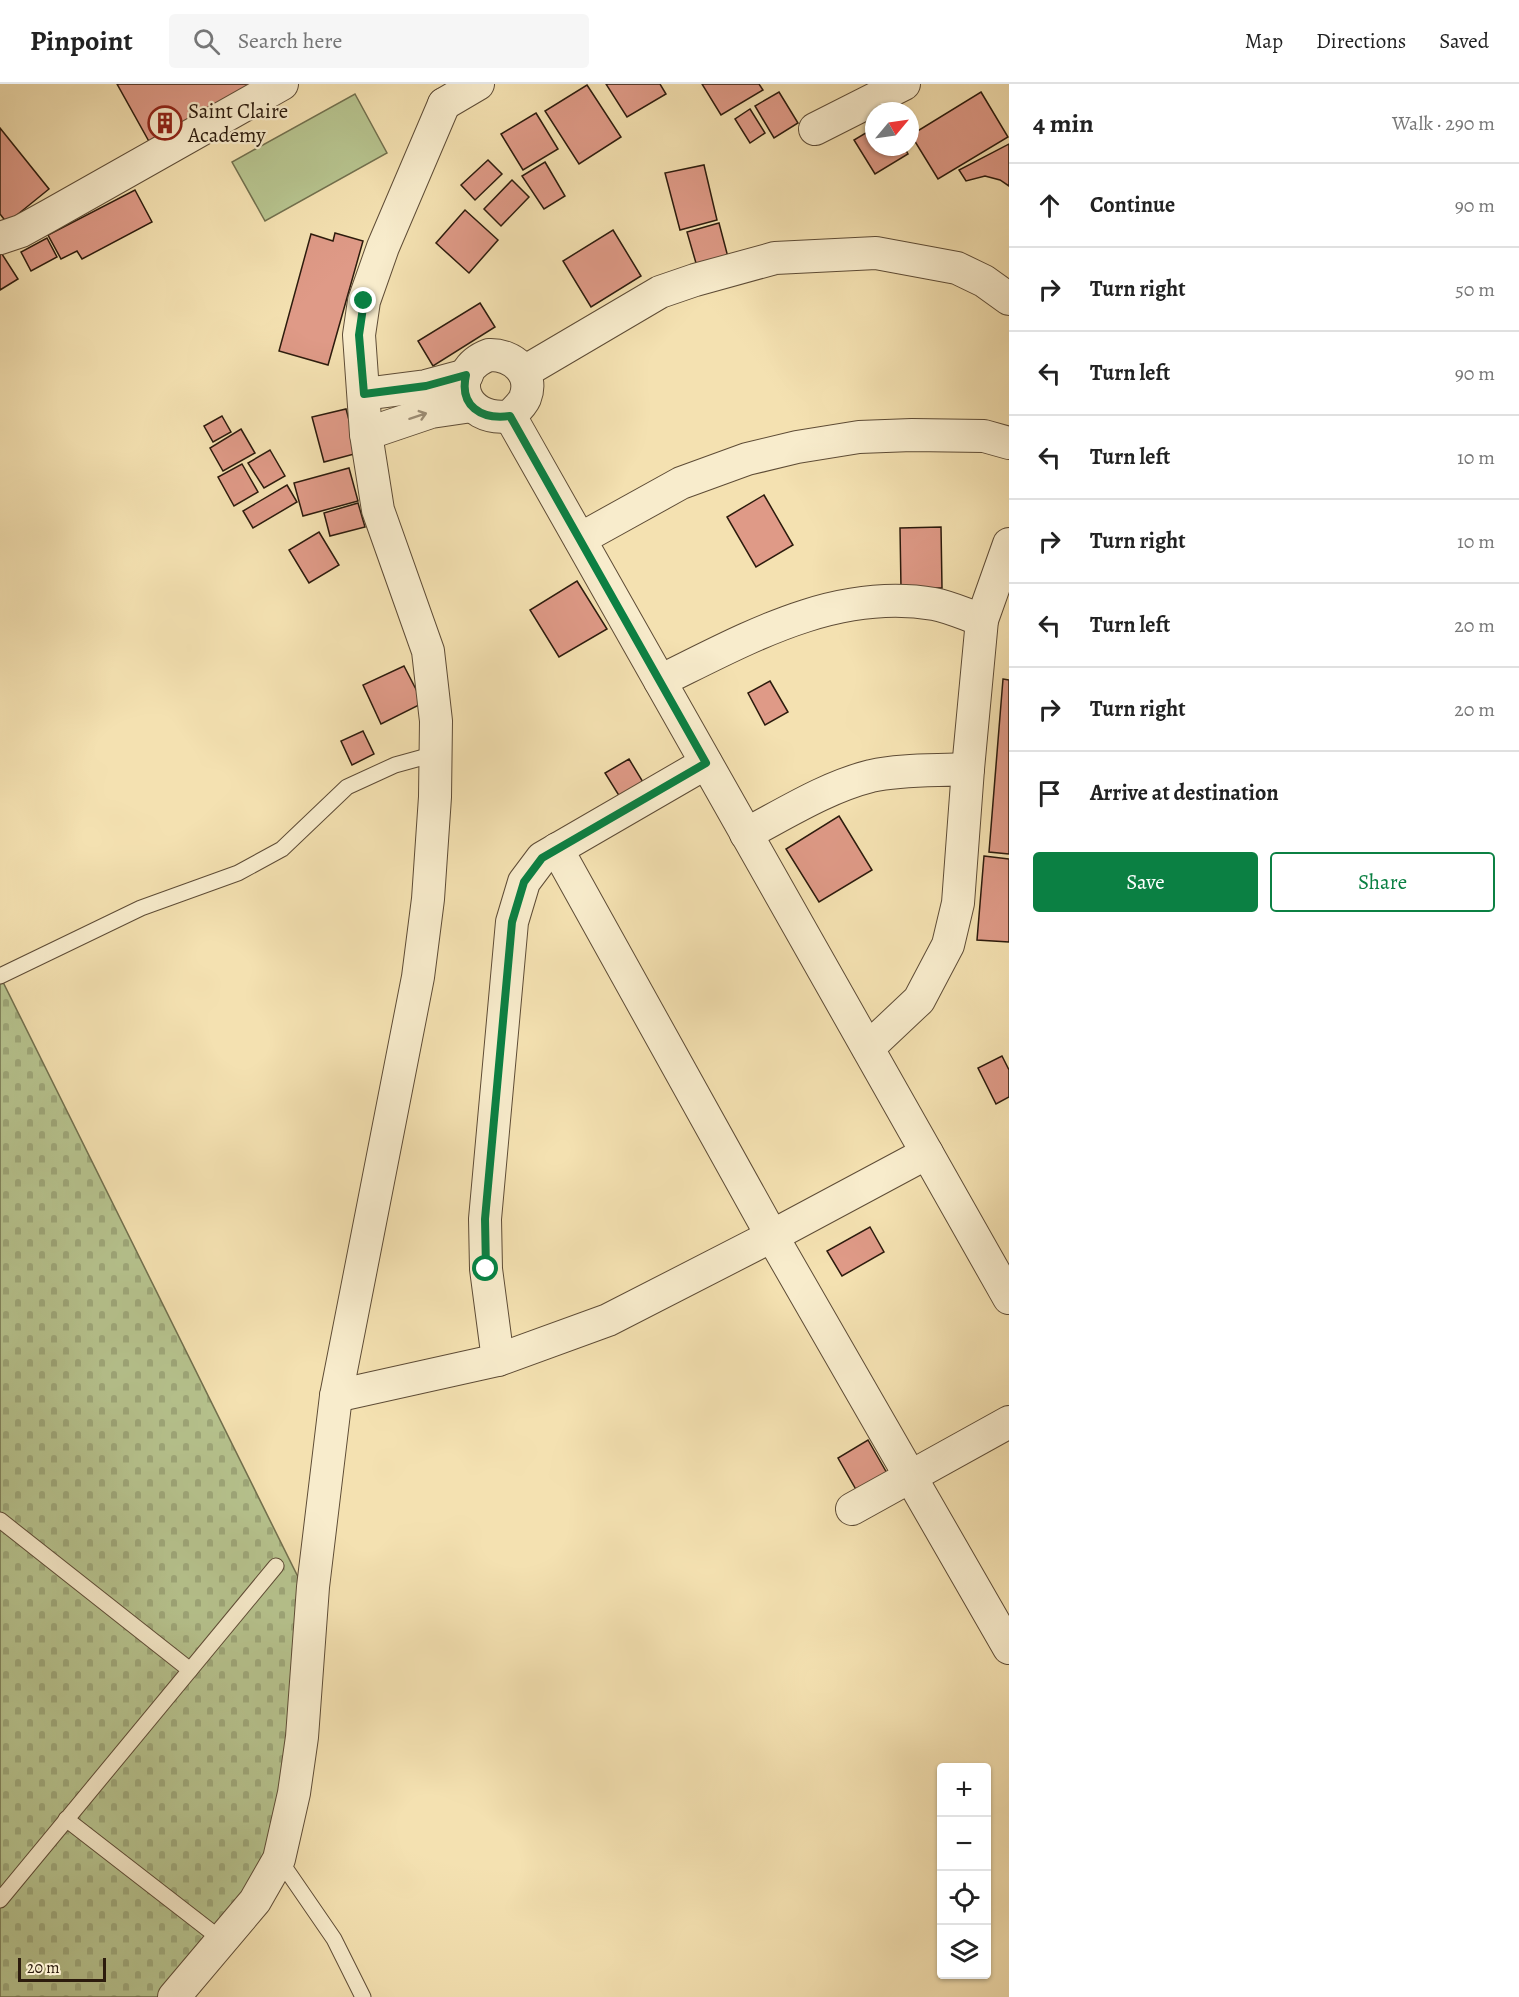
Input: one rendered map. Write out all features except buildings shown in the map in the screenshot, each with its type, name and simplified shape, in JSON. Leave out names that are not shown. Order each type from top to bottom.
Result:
[{"type":"street","points":[[0,238],[21,231],[282,84]]},
{"type":"street","points":[[174,1997],[255,1901],[279,1859],[294,1793],[302,1737],[313,1587],[336,1396],[418,977],[428,899],[435,797],[436,721],[428,651],[378,510],[366,434],[359,335],[364,301],[442,94],[478,84]]},
{"type":"street","points":[[815,129],[904,84]]},
{"type":"street","points":[[524,372],[660,292],[775,258],[876,253],[957,268],[984,281],[1009,299]]},
{"type":"street","points":[[489,355],[499,355],[518,364],[524,372],[527,384],[526,396],[510,416],[489,417],[480,413],[467,400],[466,375],[471,366],[480,359],[489,355]]},
{"type":"street","points":[[364,394],[426,386],[466,375]]},
{"type":"street","points":[[366,434],[431,412],[472,406]]},
{"type":"street","points":[[510,416],[1009,1298]]},
{"type":"street","points":[[580,539],[681,483],[747,459],[796,447],[859,437],[912,435],[984,436],[1009,443]]},
{"type":"street","points":[[868,1048],[919,1000],[948,945],[958,903],[982,620],[1009,544]]},
{"type":"street","points":[[660,681],[759,633],[820,610],[870,602],[903,601],[936,604],[982,620]]},
{"type":"street","points":[[498,1360],[486,1269],[485,1219],[512,922],[524,882],[542,858],[706,763]]},
{"type":"street","points":[[746,834],[829,791],[872,776],[968,769]]},
{"type":"street","points":[[557,849],[772,1236],[1009,1648]]},
{"type":"street","points":[[336,1396],[498,1360],[608,1320],[927,1153]]},
{"type":"street","points":[[852,1509],[1009,1422]]},
{"type":"lane","points":[[0,976],[141,908],[238,873],[282,849],[347,788],[395,765],[435,754]]},
{"type":"lane","points":[[0,1520],[190,1670]]},
{"type":"lane","points":[[0,1900],[276,1566]]},
{"type":"lane","points":[[66,1819],[222,1940]]},
{"type":"lane","points":[[279,1859],[333,1939],[363,1997]]},
{"type":"green space","points":[[355,94],[387,153],[265,221],[232,162]]},
{"type":"green space","points":[[0,976],[300,1581],[282,1782],[270,1845],[258,1874],[160,1997],[0,1997]]},
{"type":"place","name":"Saint Claire Academy","points":[[165,123]]},
{"type":"route","points":[[364,301],[359,335],[364,394],[426,386],[466,375],[465,391],[467,400],[472,406],[489,417],[510,416],[706,763],[542,858],[524,882],[512,922],[485,1219],[486,1269]]}]
